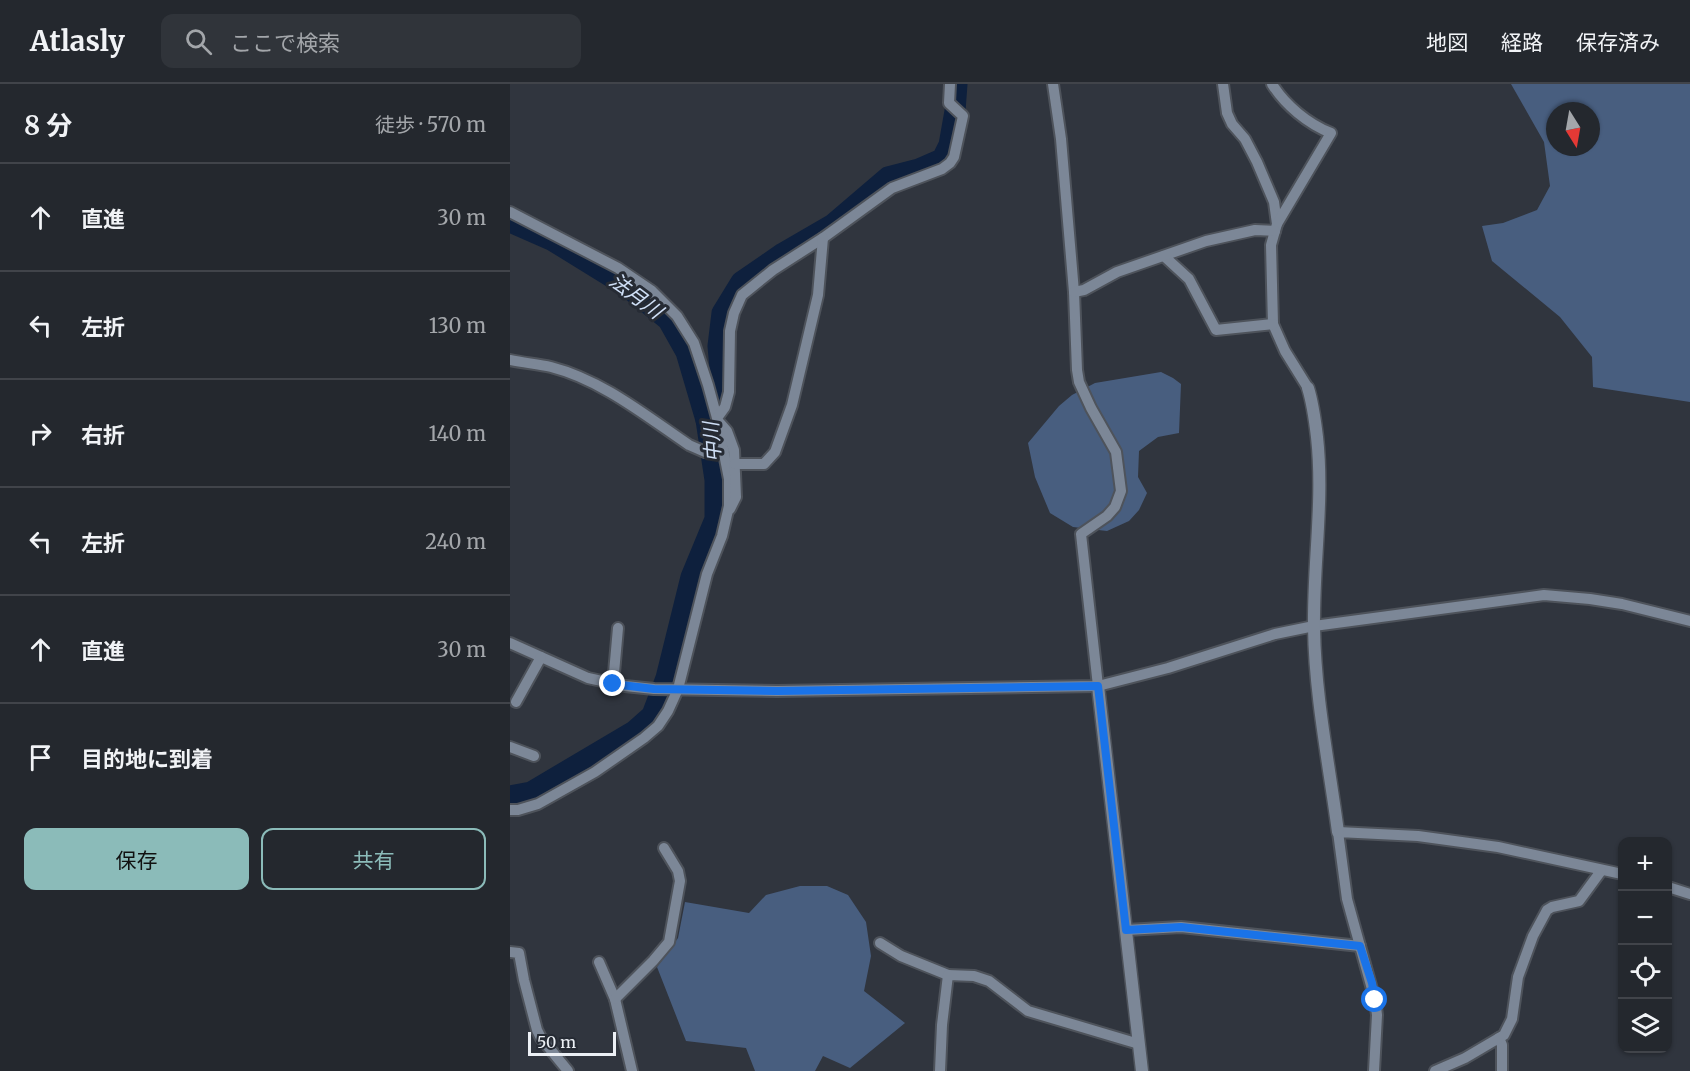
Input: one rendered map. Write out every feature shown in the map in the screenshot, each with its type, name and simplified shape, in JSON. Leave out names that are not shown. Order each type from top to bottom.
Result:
[{"type":"street","points":[[718,420],[729,392],[730,331],[734,313],[742,295],[773,270],[823,238],[892,188],[942,169],[950,163],[954,157],[963,116],[949,103],[950,84]]},
{"type":"street","points":[[1053,84],[1061,139],[1079,382],[1116,452],[1121,491],[1115,507],[1107,516],[1081,534],[1142,1071]]},
{"type":"street","points":[[1223,84],[1227,113],[1232,124],[1245,139],[1274,202],[1276,227]]},
{"type":"street","points":[[1272,84],[1281,98],[1318,128],[1331,134],[1276,227],[1271,245],[1273,324],[1285,351],[1308,388],[1313,402],[1320,459],[1314,626],[1316,663],[1347,899],[1375,1000],[1377,1015],[1374,1071]]},
{"type":"street","points":[[510,212],[618,268],[652,291],[677,316],[694,343],[718,420],[721,450],[729,478],[729,507],[722,536],[707,574],[668,711],[658,726],[644,738],[595,772],[538,804],[510,810]]},
{"type":"street","points":[[1074,292],[1084,290],[1117,272],[1206,241],[1276,227]]},
{"type":"street","points":[[735,464],[764,464],[776,452],[792,405],[818,295],[823,238]]},
{"type":"street","points":[[1164,256],[1189,279],[1216,330],[1273,324]]},
{"type":"street","points":[[510,360],[552,367],[587,381],[619,398],[689,445],[705,452],[721,450]]},
{"type":"street","points":[[718,420],[727,431],[734,450],[736,497],[727,515]]},
{"type":"street","points":[[510,642],[588,678],[613,684],[654,689],[777,691],[1098,686],[1168,668],[1275,634],[1314,626],[1544,595],[1622,604],[1690,621]]},
{"type":"street","points":[[613,684],[618,628]]},
{"type":"street","points":[[516,702],[541,657]]},
{"type":"street","points":[[510,747],[534,756]]},
{"type":"street","points":[[1338,832],[1418,836],[1498,847],[1618,873]]},
{"type":"street","points":[[615,999],[669,942],[680,881],[678,872],[664,848]]},
{"type":"street","points":[[1435,1071],[1465,1058],[1504,1035],[1512,1019],[1518,977],[1533,936],[1547,910],[1579,901],[1601,871]]},
{"type":"street","points":[[1672,888],[1690,894]]},
{"type":"street","points":[[1126,930],[1181,927],[1360,946]]},
{"type":"street","points":[[880,943],[901,956],[948,975],[974,976],[989,981],[1028,1011],[1139,1044]]},
{"type":"street","points":[[510,952],[519,953],[537,1030],[568,1071]]},
{"type":"street","points":[[599,962],[615,999],[632,1071]]},
{"type":"street","points":[[940,1071],[942,1025],[948,975]]},
{"type":"street","points":[[1499,1038],[1502,1045],[1502,1071]]},
{"type":"shaded area","points":[[1511,84],[1690,84],[1690,402],[1593,387],[1592,357],[1560,317],[1492,261],[1482,226],[1503,223],[1537,210],[1550,186],[1544,142]]},
{"type":"shaded area","points":[[1161,372],[1181,384],[1179,433],[1158,437],[1139,451],[1138,477],[1147,493],[1139,510],[1129,521],[1107,531],[1073,527],[1050,513],[1035,477],[1028,443],[1059,406],[1072,395],[1095,383]]},
{"type":"shaded area","points":[[800,886],[827,886],[848,895],[866,922],[871,956],[864,991],[905,1023],[850,1068],[823,1056],[815,1071],[755,1071],[746,1048],[686,1041],[657,967],[678,938],[685,902],[749,913],[766,895]]},
{"type":"waterway","name":"中川","points":[[706,420],[722,390],[718,346],[722,313],[741,282],[783,253],[833,224],[888,177],[919,169],[942,159],[949,145],[957,84]]},
{"type":"waterway","name":"中川","points":[[510,222],[553,241],[626,286],[668,320],[686,352],[706,420],[715,480],[715,519],[691,577],[666,678],[652,715],[634,731],[531,792],[510,796]]},
{"type":"route","points":[[613,684],[654,689],[777,691],[1098,686],[1126,930],[1181,927],[1360,946],[1375,1000]]},
{"type":"water label","name":"法月川","points":[[636,296]]}]
